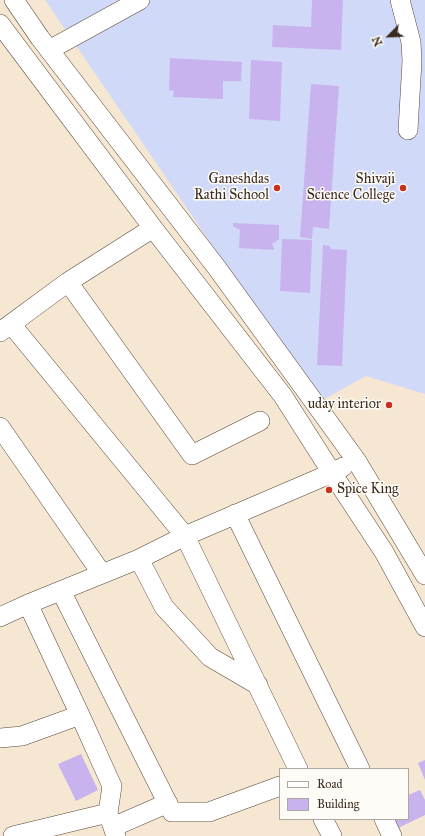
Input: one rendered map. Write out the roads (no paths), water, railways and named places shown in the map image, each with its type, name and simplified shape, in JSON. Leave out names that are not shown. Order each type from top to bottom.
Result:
[{"type":"street","points":[[14,0],[49,50],[217,268],[356,460],[425,575]]},
{"type":"street","points":[[49,50],[140,0]]},
{"type":"street","points":[[400,0],[411,42],[412,61],[408,130]]},
{"type":"street","points":[[0,24],[153,228],[283,396],[384,552],[425,627]]},
{"type":"street","points":[[86,138],[105,123]]},
{"type":"street","points":[[153,228],[68,282],[6,328],[186,536],[298,768]]},
{"type":"street","points":[[68,282],[192,455],[260,421]]},
{"type":"street","points":[[0,427],[102,574]]},
{"type":"street","points":[[0,617],[138,559],[235,514],[332,473],[356,460]]},
{"type":"street","points":[[235,514],[360,768]]},
{"type":"street","points":[[138,559],[164,607],[210,657],[258,685]]},
{"type":"street","points":[[61,591],[172,812],[209,812],[279,786]]},
{"type":"street","points":[[28,604],[112,786],[113,825]]},
{"type":"street","points":[[0,738],[22,736],[80,715]]},
{"type":"street","points":[[13,836],[113,825],[168,803]]},
{"type":"street","points":[[324,820],[332,836]]},
{"type":"street","points":[[384,820],[392,836]]},
{"type":"place","name":"Ganeshdas Rathi School","points":[[277,188]]},
{"type":"place","name":"Shivaji Science College","points":[[403,188]]},
{"type":"place","name":"uday interior","points":[[389,405]]},
{"type":"place","name":"Spice King","points":[[329,490]]}]
